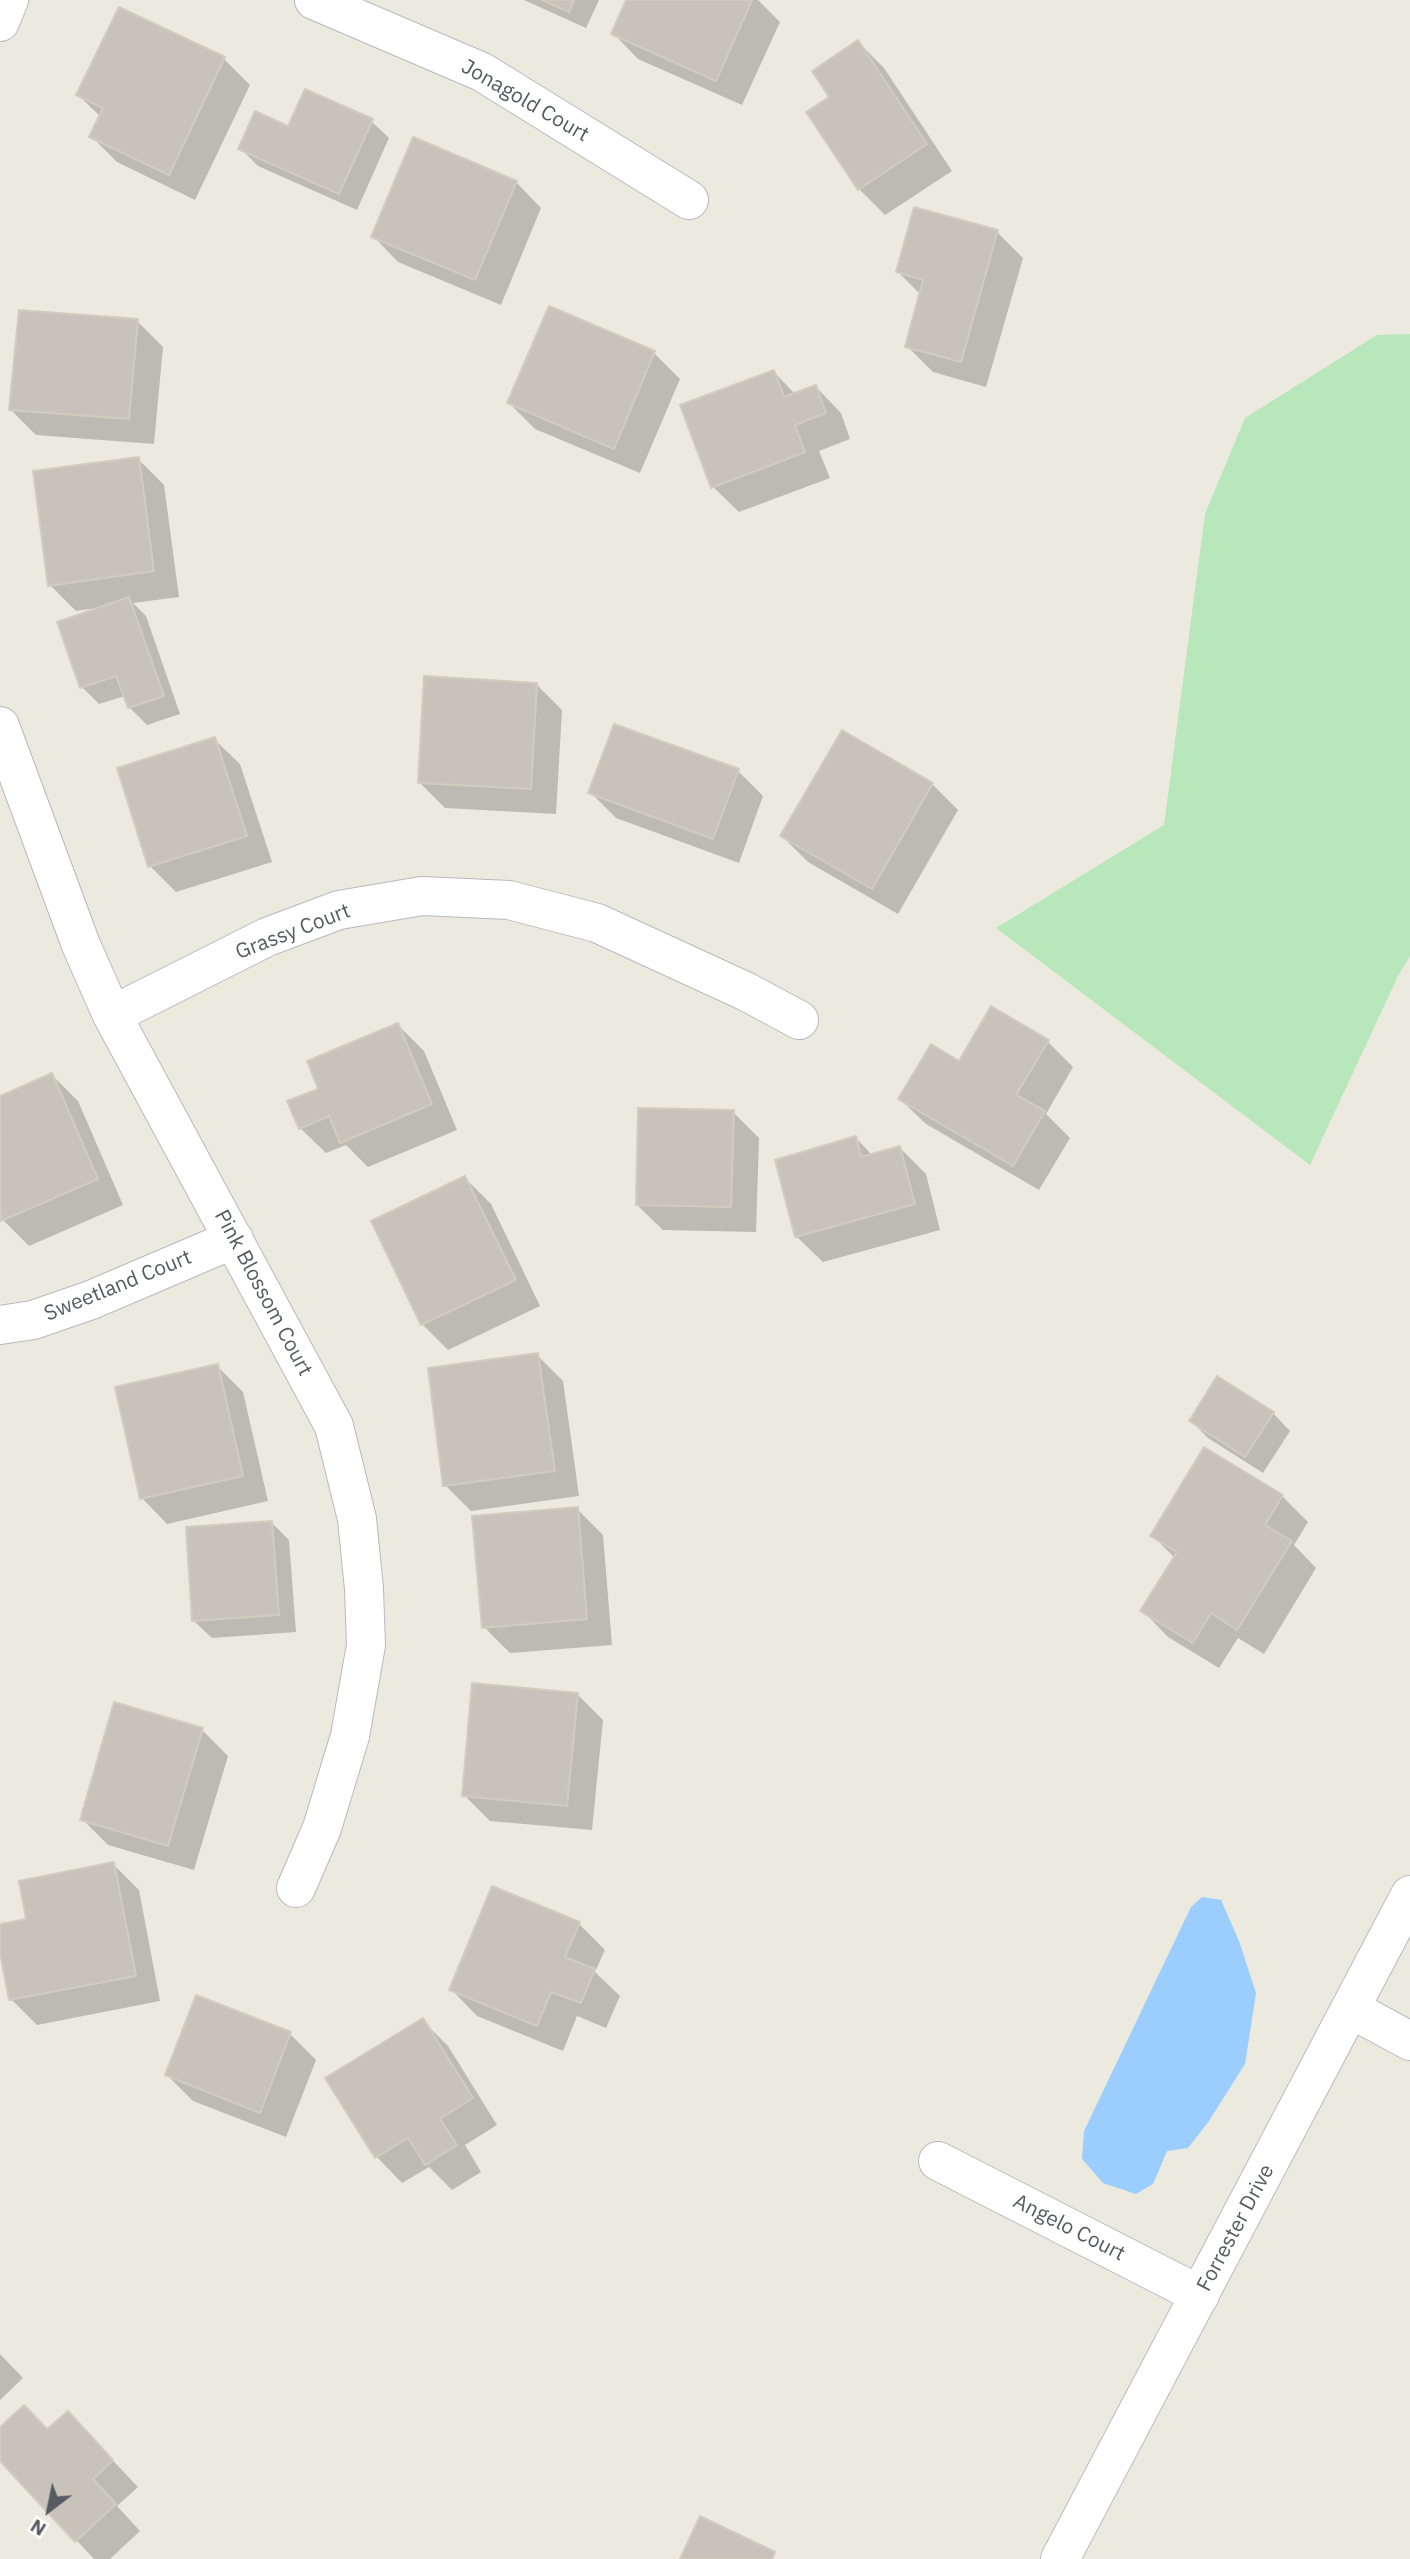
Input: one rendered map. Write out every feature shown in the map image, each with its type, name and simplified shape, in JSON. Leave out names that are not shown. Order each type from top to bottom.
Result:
[{"type":"street","points":[[0,22],[9,0]]},
{"type":"street","name":"Jonagold Court","points":[[314,0],[482,72],[689,200]]},
{"type":"street","name":"Pink Blossom Court","points":[[0,726],[80,945],[112,1015],[334,1426],[357,1519],[366,1646],[350,1737],[322,1828],[296,1888]]},
{"type":"street","name":"Grassy Court","points":[[112,1015],[267,937],[339,910],[422,896],[509,900],[597,923],[747,992],[799,1020]]},
{"type":"street","name":"Sweetland Court","points":[[0,1325],[33,1320],[91,1300],[234,1239]]},
{"type":"street","name":"Forrester Drive","points":[[1060,2559],[1410,1895]]},
{"type":"street","points":[[1351,2009],[1410,2041]]},
{"type":"street","name":"Angelo Court","points":[[938,2161],[1200,2295]]},
{"type":"green space","points":[[1410,334],[1410,956],[1398,976],[1310,1165],[996,928],[1164,825],[1205,514],[1245,418],[1377,335]]},
{"type":"water","points":[[1202,1897],[1221,1900],[1239,1941],[1256,1993],[1245,2064],[1209,2121],[1188,2148],[1167,2151],[1153,2184],[1136,2194],[1103,2183],[1082,2159],[1084,2131],[1191,1907]]},
{"type":"building","points":[[542,0],[574,0],[569,12]]},
{"type":"building","points":[[626,0],[752,0],[716,81],[611,34]]},
{"type":"building","points":[[119,7],[225,57],[169,175],[89,137],[103,108],[76,95]]},
{"type":"building","points":[[858,40],[927,144],[858,190],[806,112],[829,97],[812,71]]},
{"type":"building","points":[[305,89],[373,119],[339,194],[238,149],[255,111],[288,126]]},
{"type":"building","points":[[413,137],[517,181],[475,280],[371,237]]},
{"type":"building","points":[[914,207],[998,230],[961,362],[905,347],[923,280],[896,272]]},
{"type":"building","points":[[549,306],[655,351],[614,449],[507,403]]},
{"type":"building","points":[[19,310],[138,319],[129,419],[9,410]]},
{"type":"building","points":[[774,370],[784,397],[816,385],[826,413],[795,425],[805,452],[711,488],[680,405]]},
{"type":"building","points":[[139,457],[154,571],[48,586],[33,471]]},
{"type":"building","points":[[129,597],[164,696],[128,708],[116,676],[80,688],[57,622]]},
{"type":"building","points":[[424,676],[537,683],[531,789],[418,783]]},
{"type":"building","points":[[614,724],[739,769],[713,839],[588,793]]},
{"type":"building","points":[[842,730],[933,783],[872,889],[780,836]]},
{"type":"building","points":[[215,737],[247,836],[148,867],[117,768]]},
{"type":"building","points":[[991,1006],[1049,1040],[1016,1095],[1045,1111],[1013,1166],[898,1099],[931,1044],[959,1061]]},
{"type":"building","points":[[398,1023],[432,1104],[340,1143],[329,1116],[299,1129],[287,1101],[318,1089],[307,1061]]},
{"type":"building","points":[[52,1073],[98,1179],[1,1221],[0,1096]]},
{"type":"building","points":[[638,1108],[734,1110],[731,1207],[636,1205]]},
{"type":"building","points":[[856,1136],[861,1157],[900,1146],[915,1204],[795,1237],[775,1160]]},
{"type":"building","points":[[465,1176],[516,1280],[421,1325],[371,1221]]},
{"type":"building","points":[[538,1353],[555,1471],[443,1486],[428,1368]]},
{"type":"building","points":[[218,1364],[243,1476],[140,1499],[115,1387]]},
{"type":"building","points":[[1217,1376],[1274,1412],[1245,1457],[1189,1421]]},
{"type":"building","points":[[1204,1447],[1283,1495],[1265,1525],[1292,1541],[1237,1630],[1211,1613],[1193,1643],[1140,1611],[1177,1552],[1150,1536]]},
{"type":"building","points":[[578,1507],[587,1619],[482,1628],[472,1516]]},
{"type":"building","points":[[272,1521],[279,1615],[192,1621],[186,1527]]},
{"type":"building","points":[[472,1683],[578,1693],[567,1806],[462,1796]]},
{"type":"building","points":[[114,1702],[203,1728],[168,1846],[80,1820]]},
{"type":"building","points":[[114,1862],[136,1976],[9,2000],[0,1953],[0,1924],[26,1919],[19,1881]]},
{"type":"building","points":[[492,1886],[580,1922],[565,1957],[595,1969],[581,2003],[551,1992],[537,2026],[449,1990]]},
{"type":"building","points":[[196,1995],[291,2032],[260,2113],[165,2075]]},
{"type":"building","points":[[423,2018],[473,2098],[440,2119],[457,2145],[425,2165],[408,2138],[375,2158],[325,2078]]},
{"type":"building","points":[[24,2405],[47,2429],[68,2411],[113,2460],[93,2479],[116,2504],[75,2542],[0,2461],[0,2427]]},
{"type":"building","points":[[700,2516],[775,2552],[772,2559],[680,2559]]}]
